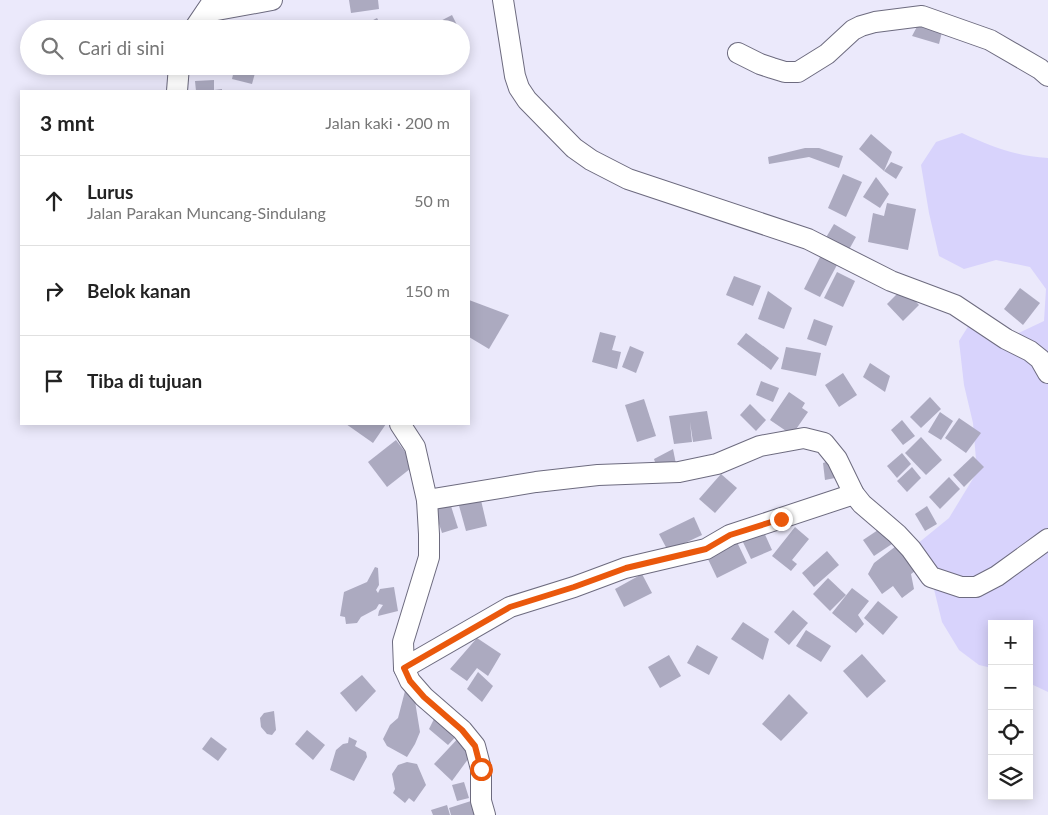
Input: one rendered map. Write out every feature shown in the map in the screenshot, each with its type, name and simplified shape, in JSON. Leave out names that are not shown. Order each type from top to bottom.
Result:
[{"type":"street","points":[[200,20],[210,6],[272,0]]},
{"type":"street","points":[[503,0],[515,76],[519,88],[527,100],[574,148],[591,160],[628,179],[808,239],[891,281],[955,304],[1006,339],[1030,351],[1040,359],[1048,373]]},
{"type":"street","points":[[738,53],[760,64],[785,72],[798,72],[827,54],[853,30],[861,26],[875,22],[922,16],[990,40],[1048,76]]},
{"type":"street","points":[[177,90],[178,75]]},
{"type":"street","points":[[401,425],[415,444],[427,500],[429,557],[402,642],[404,668],[410,681],[424,697],[462,730],[475,746],[481,769],[481,801],[484,815]]},
{"type":"street","points":[[427,500],[598,474],[679,472],[717,464],[760,446],[804,438],[824,443],[837,459],[854,494],[862,504],[897,534],[911,549],[931,578],[961,587],[976,587],[997,576],[1048,539]]},
{"type":"street","points":[[404,668],[510,607],[626,568],[706,549],[730,535],[854,494]]},
{"type":"shaded area","points":[[962,133],[1004,150],[1048,158],[1048,692],[1033,685],[1033,620],[988,620],[988,667],[979,665],[959,650],[942,622],[931,577],[911,549],[949,518],[977,472],[973,423],[964,385],[959,341],[974,317],[1006,339],[1044,321],[1046,289],[1030,267],[996,260],[964,269],[939,256],[921,165],[936,142]]},
{"type":"building","points":[[349,0],[378,0],[379,9],[351,13]]},
{"type":"building","points":[[452,15],[454,20],[442,20]]},
{"type":"building","points":[[920,21],[943,28],[939,44],[912,36]]},
{"type":"building","points":[[233,75],[254,75],[252,84],[232,79]]},
{"type":"building","points":[[214,80],[214,90],[196,90],[195,81]]},
{"type":"building","points":[[871,134],[892,152],[884,171],[859,149]]},
{"type":"building","points":[[805,148],[819,148],[843,156],[839,168],[809,157],[769,164],[768,157]]},
{"type":"building","points":[[891,162],[903,167],[896,179],[884,171]]},
{"type":"building","points":[[843,174],[862,182],[846,217],[828,208]]},
{"type":"building","points":[[876,177],[889,194],[880,208],[863,197]]},
{"type":"building","points":[[887,203],[916,209],[908,250],[868,242],[873,213],[884,216]]},
{"type":"building","points":[[834,224],[856,237],[846,255],[824,241]]},
{"type":"building","points":[[821,255],[838,263],[820,297],[804,289]]},
{"type":"building","points":[[837,272],[855,281],[843,307],[824,298]]},
{"type":"building","points":[[734,276],[761,286],[753,306],[726,295]]},
{"type":"building","points":[[903,288],[919,305],[903,321],[887,304]]},
{"type":"building","points":[[1020,288],[1040,303],[1023,325],[1004,309]]},
{"type":"building","points":[[768,291],[792,308],[784,329],[758,319]]},
{"type":"building","points":[[470,300],[509,315],[489,349],[470,338]]},
{"type":"building","points":[[814,319],[833,326],[826,346],[807,339]]},
{"type":"building","points":[[600,332],[616,336],[612,350],[621,352],[617,369],[592,362]]},
{"type":"building","points":[[746,333],[779,358],[771,370],[737,344]]},
{"type":"building","points":[[630,346],[644,352],[636,373],[622,367]]},
{"type":"building","points":[[786,347],[821,353],[816,376],[781,369]]},
{"type":"building","points":[[870,363],[890,376],[885,392],[863,377]]},
{"type":"building","points":[[843,373],[857,395],[839,407],[825,385]]},
{"type":"building","points":[[761,381],[779,388],[773,402],[756,395]]},
{"type":"building","points":[[789,392],[805,403],[802,408],[808,412],[792,435],[770,420]]},
{"type":"building","points":[[930,397],[941,409],[921,428],[910,417]]},
{"type":"building","points":[[644,399],[656,436],[637,442],[625,405]]},
{"type":"building","points":[[750,404],[766,420],[756,431],[740,415]]},
{"type":"building","points":[[707,411],[712,439],[693,442],[690,422],[692,442],[674,444],[669,416]]},
{"type":"building","points":[[940,412],[953,421],[941,440],[928,432]]},
{"type":"building","points":[[959,418],[981,433],[966,453],[945,438]]},
{"type":"building","points":[[902,420],[915,436],[903,445],[891,430]]},
{"type":"building","points":[[347,425],[385,425],[373,443]]},
{"type":"building","points":[[921,437],[942,460],[926,475],[905,453]]},
{"type":"building","points":[[396,440],[415,465],[387,487],[368,462]]},
{"type":"building","points":[[673,449],[676,464],[658,471],[654,459]]},
{"type":"building","points":[[902,453],[911,464],[897,478],[887,466]]},
{"type":"building","points":[[973,456],[984,467],[964,487],[953,475]]},
{"type":"building","points":[[833,460],[835,478],[825,480],[823,463]]},
{"type":"building","points":[[912,467],[921,478],[907,492],[897,481]]},
{"type":"building","points":[[721,474],[737,488],[715,513],[699,499]]},
{"type":"building","points":[[949,477],[960,489],[940,509],[929,497]]},
{"type":"building","points":[[480,496],[487,526],[466,531],[458,502]]},
{"type":"building","points":[[450,503],[458,528],[442,533],[434,508]]},
{"type":"building","points":[[927,506],[937,524],[925,531],[915,514]]},
{"type":"building","points":[[694,517],[702,535],[668,551],[659,534]]},
{"type":"building","points":[[884,526],[895,542],[874,556],[863,540]]},
{"type":"building","points":[[795,527],[809,539],[792,560],[797,564],[791,571],[772,556]]},
{"type":"building","points":[[762,528],[772,550],[751,559],[741,538]]},
{"type":"building","points":[[737,542],[747,563],[717,578],[707,557]]},
{"type":"building","points":[[900,543],[918,569],[911,574],[914,589],[902,598],[893,586],[882,594],[868,574],[874,563]]},
{"type":"building","points":[[827,551],[839,565],[814,587],[802,573]]},
{"type":"building","points":[[375,567],[378,568],[379,585],[376,590],[378,593],[380,589],[394,587],[398,611],[378,616],[383,605],[379,604],[376,609],[361,617],[357,623],[346,624],[345,617],[340,616],[344,592],[367,582]]},
{"type":"building","points":[[642,574],[652,593],[624,607],[615,589]]},
{"type":"building","points":[[828,578],[846,595],[830,611],[813,594]]},
{"type":"building","points":[[852,588],[869,601],[858,615],[864,624],[856,633],[832,613]]},
{"type":"building","points":[[878,601],[898,617],[883,635],[864,618]]},
{"type":"building","points":[[793,610],[808,623],[789,645],[774,632]]},
{"type":"building","points":[[743,622],[769,639],[763,660],[731,639]]},
{"type":"building","points":[[806,630],[831,646],[821,662],[796,646]]},
{"type":"building","points":[[477,638],[501,654],[488,676],[477,668],[467,681],[450,669]]},
{"type":"building","points":[[697,645],[718,657],[709,675],[687,663]]},
{"type":"building","points":[[862,654],[886,681],[867,698],[843,671]]},
{"type":"building","points":[[669,655],[681,676],[660,688],[648,667]]},
{"type":"building","points":[[478,672],[493,686],[482,702],[467,689]]},
{"type":"building","points":[[362,675],[376,691],[356,712],[340,693]]},
{"type":"building","points":[[405,691],[414,695],[420,732],[407,757],[387,746],[383,739],[390,725],[398,718]]},
{"type":"building","points":[[789,694],[808,713],[781,741],[762,724]]},
{"type":"building","points":[[274,711],[276,730],[272,735],[267,734],[261,727],[260,718],[264,713]]},
{"type":"building","points":[[438,711],[461,731],[448,745],[429,729]]},
{"type":"building","points":[[307,730],[325,745],[313,760],[295,744]]},
{"type":"building","points":[[463,733],[474,751],[452,781],[434,764]]},
{"type":"building","points":[[211,737],[227,749],[218,761],[202,749]]},
{"type":"building","points":[[349,737],[357,741],[355,746],[366,752],[367,757],[354,781],[330,770],[336,750],[343,744],[348,743]]},
{"type":"building","points":[[407,762],[417,764],[426,785],[414,802],[409,798],[405,803],[393,793],[395,789],[392,774],[398,765]]},
{"type":"building","points":[[464,782],[469,798],[457,801],[452,785]]},
{"type":"building","points":[[471,801],[472,807],[478,815],[451,815],[449,808]]},
{"type":"building","points":[[447,805],[450,815],[433,815],[431,810]]},
{"type":"route","points":[[481,769],[475,746],[462,730],[424,697],[410,681],[404,668],[510,607],[626,568],[706,549],[730,535],[781,519]]}]
